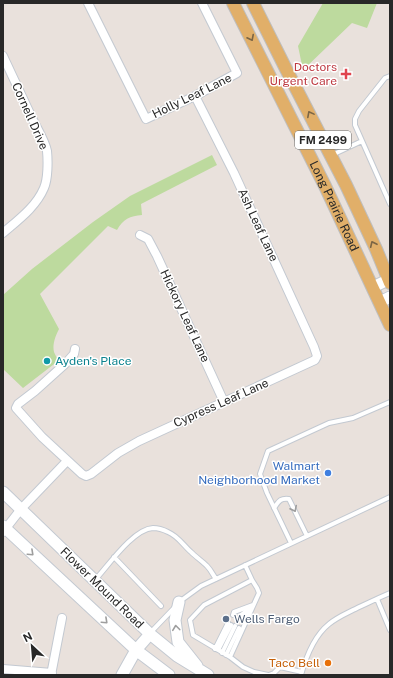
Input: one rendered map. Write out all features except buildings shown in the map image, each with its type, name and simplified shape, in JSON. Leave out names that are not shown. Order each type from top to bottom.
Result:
[{"type":"main road","name":"Long Prairie Road","points":[[233,3],[315,164],[372,287],[385,300],[390,326]]},
{"type":"main road","name":"Long Prairie Road","points":[[253,3],[349,192],[390,280]]},
{"type":"main road","points":[[372,287],[390,280]]},
{"type":"main road","name":"Flower Mound Road","points":[[3,492],[150,634],[177,656],[205,674]]},
{"type":"main road","name":"Flower Mound Road","points":[[4,529],[136,650],[169,675]]},
{"type":"main road","points":[[179,602],[175,620],[178,642],[205,674]]},
{"type":"main road","points":[[122,675],[136,650],[150,634]]},
{"type":"street","name":"Holly Leaf Lane","points":[[88,3],[146,119],[195,96],[237,73],[202,3]]},
{"type":"street","name":"Cornell Drive","points":[[3,56],[40,134],[46,150],[48,162],[45,186],[40,196],[24,215],[3,233]]},
{"type":"street","name":"Ash Leaf Lane","points":[[195,96],[234,173],[317,356]]},
{"type":"street","name":"Hickory Leaf Lane","points":[[140,235],[148,239],[157,256],[224,402]]},
{"type":"street","points":[[4,529],[67,460],[42,437],[16,408],[18,404],[65,364],[74,354],[75,349]]},
{"type":"street","name":"Cypress Leaf Lane","points":[[67,460],[82,474],[86,476],[91,474],[139,441],[311,363],[317,356]]},
{"type":"street","points":[[3,668],[51,674],[62,618]]},
{"type":"lane","points":[[390,76],[385,78],[356,115],[355,119],[355,125],[390,204]]},
{"type":"lane","points":[[331,156],[362,141]]},
{"type":"lane","points":[[291,543],[267,494],[260,474],[268,451],[329,423],[353,418],[390,403]]},
{"type":"lane","points":[[150,634],[179,602],[201,586],[390,497]]},
{"type":"lane","points":[[274,508],[278,501],[283,499],[289,500],[306,536]]},
{"type":"lane","points":[[95,580],[114,557],[132,539],[139,533],[153,528],[162,529],[177,537],[207,566],[216,579]]},
{"type":"lane","points":[[114,557],[161,606]]},
{"type":"lane","points":[[228,656],[259,593],[245,565]]},
{"type":"lane","points":[[252,580],[204,605],[190,620],[193,635],[244,667],[254,672],[268,675],[274,673],[280,667],[301,673],[312,647],[323,629],[330,622],[390,593]]},
{"type":"lane","points":[[377,599],[390,630]]},
{"type":"lane","points":[[252,608],[245,615],[237,617],[237,614],[252,608]]},
{"type":"lane","points":[[218,650],[233,626]]},
{"type":"lane","points":[[218,650],[233,626]]},
{"type":"lane","points":[[228,656],[233,626]]},
{"type":"green space","points":[[323,3],[377,3],[367,28],[352,23],[303,70],[298,46]]},
{"type":"green space","points":[[212,155],[217,165],[141,204],[142,215],[127,219],[117,230],[108,226],[40,294],[59,329],[54,346],[54,352],[58,361],[23,388],[3,369],[3,295],[32,269],[93,222],[130,196]]},
{"type":"place","name":"Doctors Urgent Care","points":[[346,74]]},
{"type":"place","name":"Ayden's Place","points":[[47,361]]},
{"type":"place","name":"Walmart Neighborhood Market","points":[[328,473]]},
{"type":"place","name":"Wells Fargo","points":[[226,619]]},
{"type":"place","name":"Taco Bell","points":[[328,663]]}]
